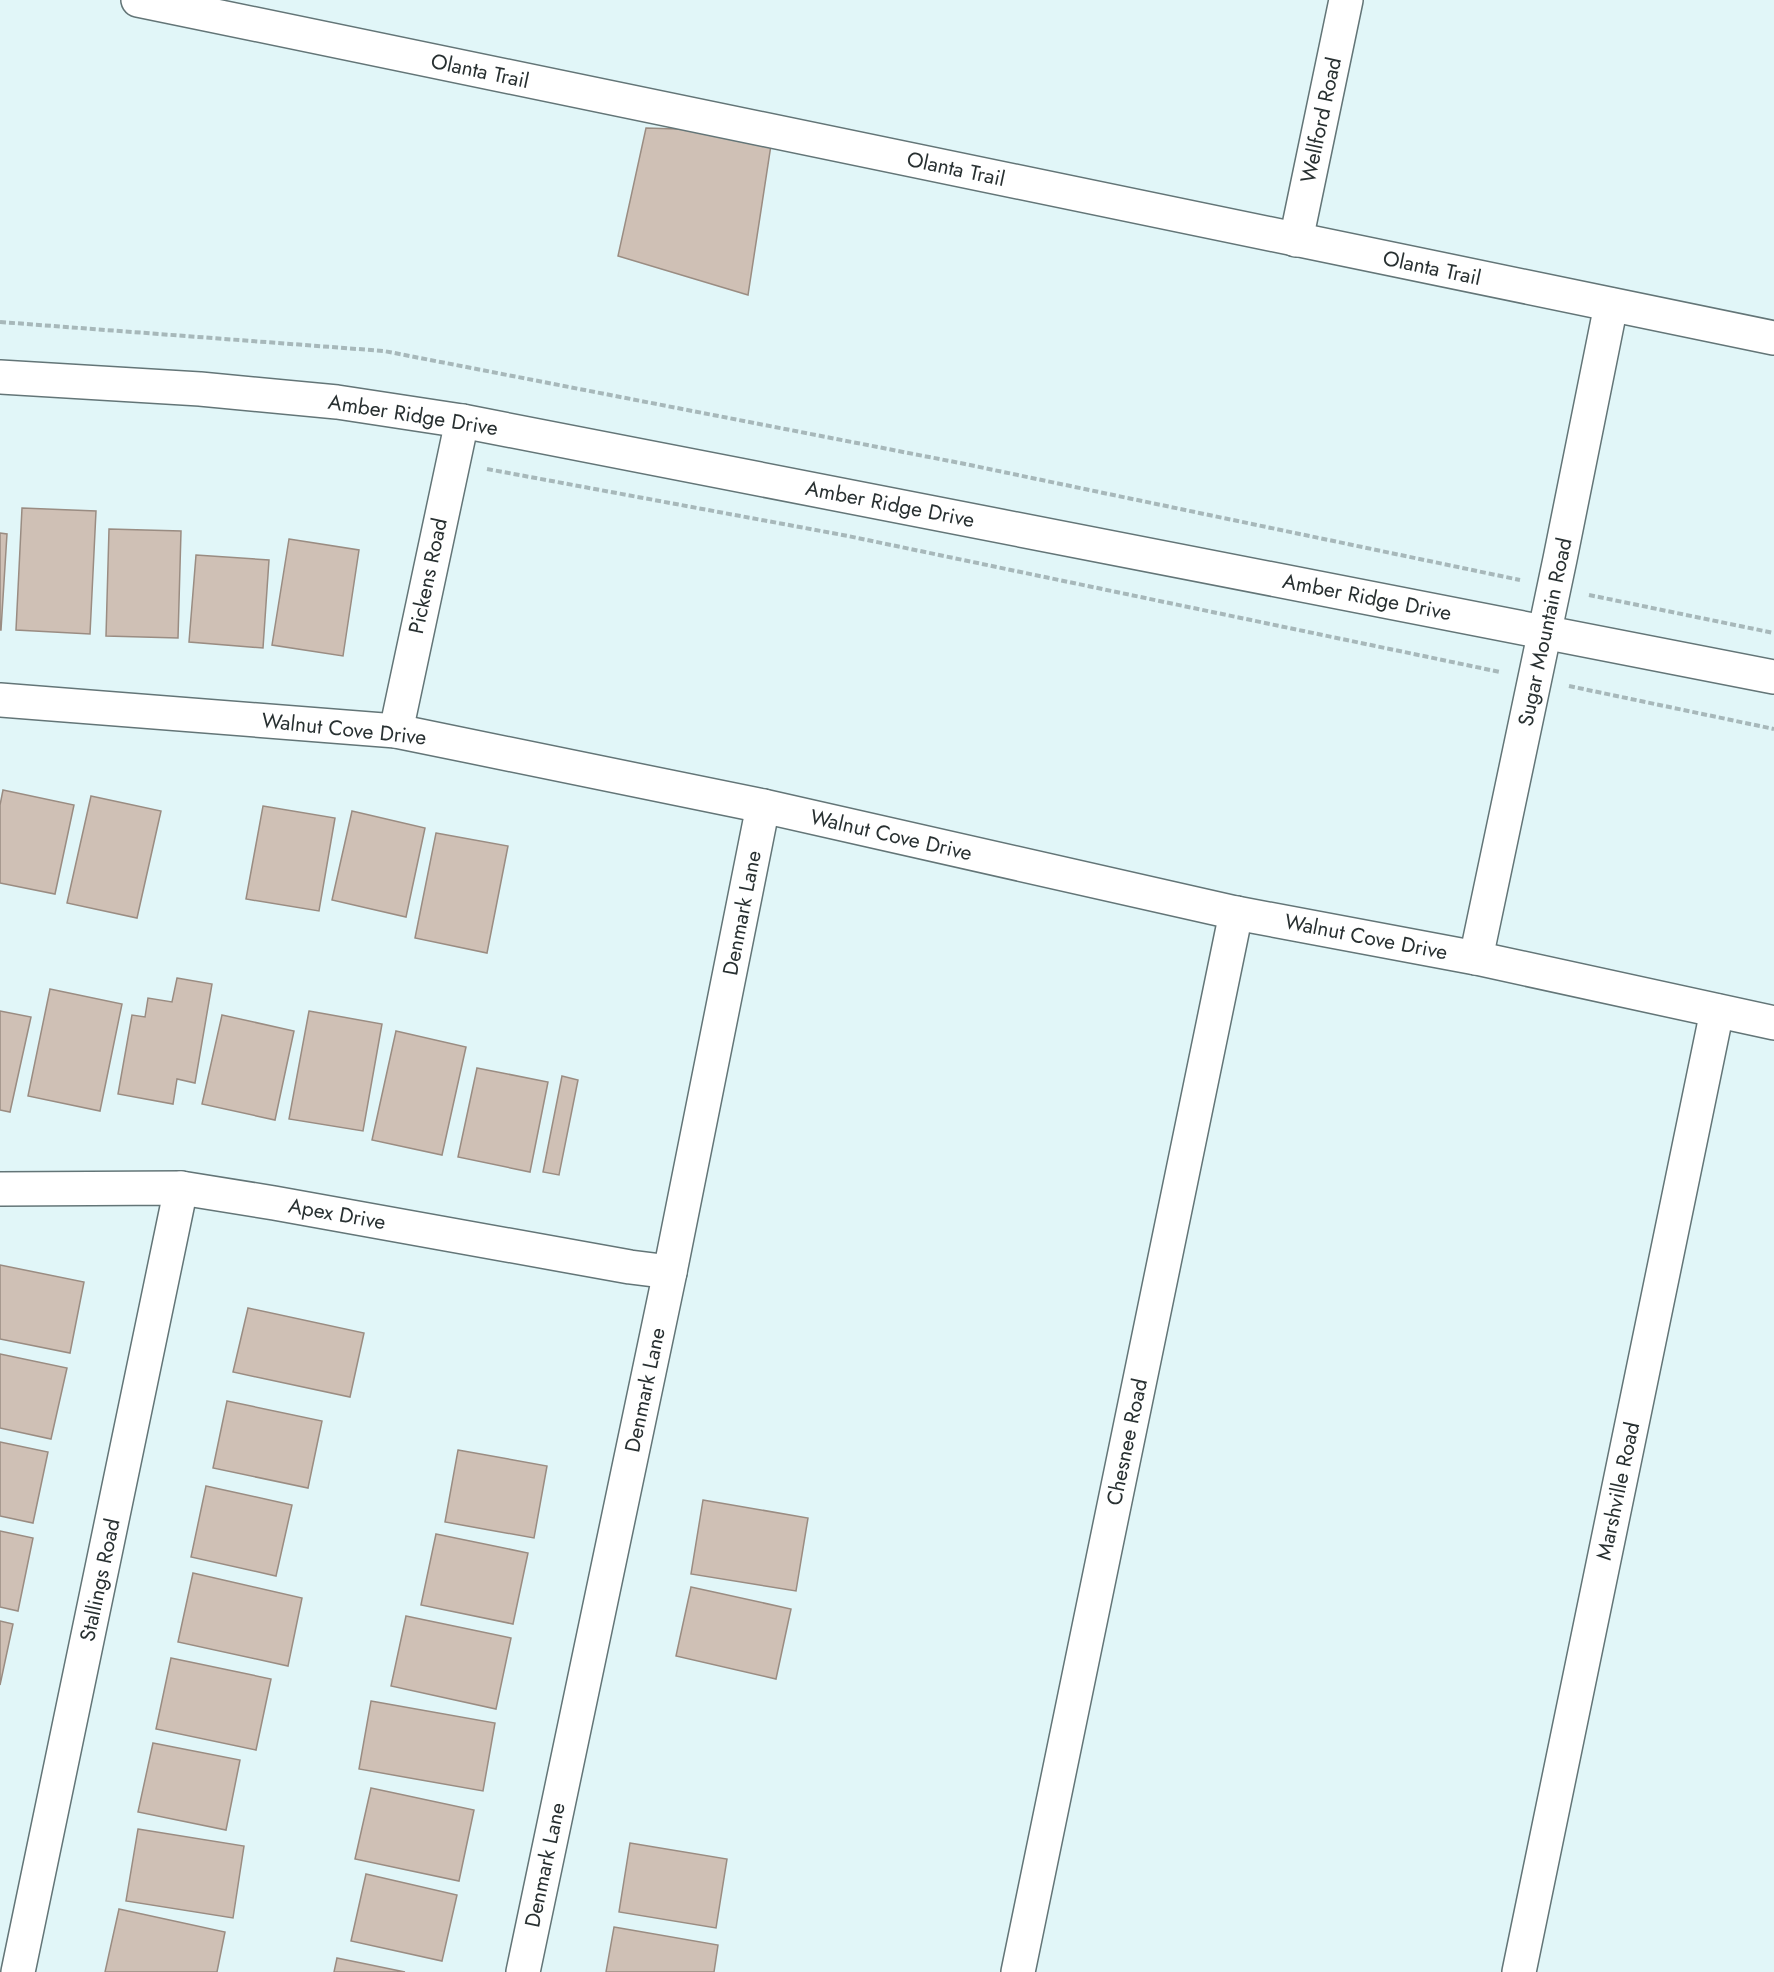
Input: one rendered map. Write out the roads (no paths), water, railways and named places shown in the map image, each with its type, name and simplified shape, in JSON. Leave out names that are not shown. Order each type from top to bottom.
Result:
[{"type":"street","name":"Olanta Trail","points":[[138,0],[1774,338]]},
{"type":"street","name":"Wellford Road","points":[[1296,240],[1346,0]]},
{"type":"street","name":"Sugar Mountain Road","points":[[1476,958],[1611,306]]},
{"type":"street","name":"Amber Ridge Drive","points":[[0,377],[200,389],[337,402],[462,421],[1774,677]]},
{"type":"street","name":"Pickens Road","points":[[396,731],[462,421]]},
{"type":"street","name":"Walnut Cove Drive","points":[[0,700],[396,731],[763,806],[1236,913],[1476,958],[1774,1023]]},
{"type":"street","name":"Denmark Lane","points":[[523,1972],[670,1272],[763,806]]},
{"type":"street","name":"Chesnee Road","points":[[1018,1972],[1236,913]]},
{"type":"street","name":"Marshville Road","points":[[1520,1972],[1717,1011]]},
{"type":"street","name":"Apex Drive","points":[[0,1189],[181,1188],[630,1267],[670,1272]]},
{"type":"street","name":"Stallings Road","points":[[18,1972],[181,1188]]}]
